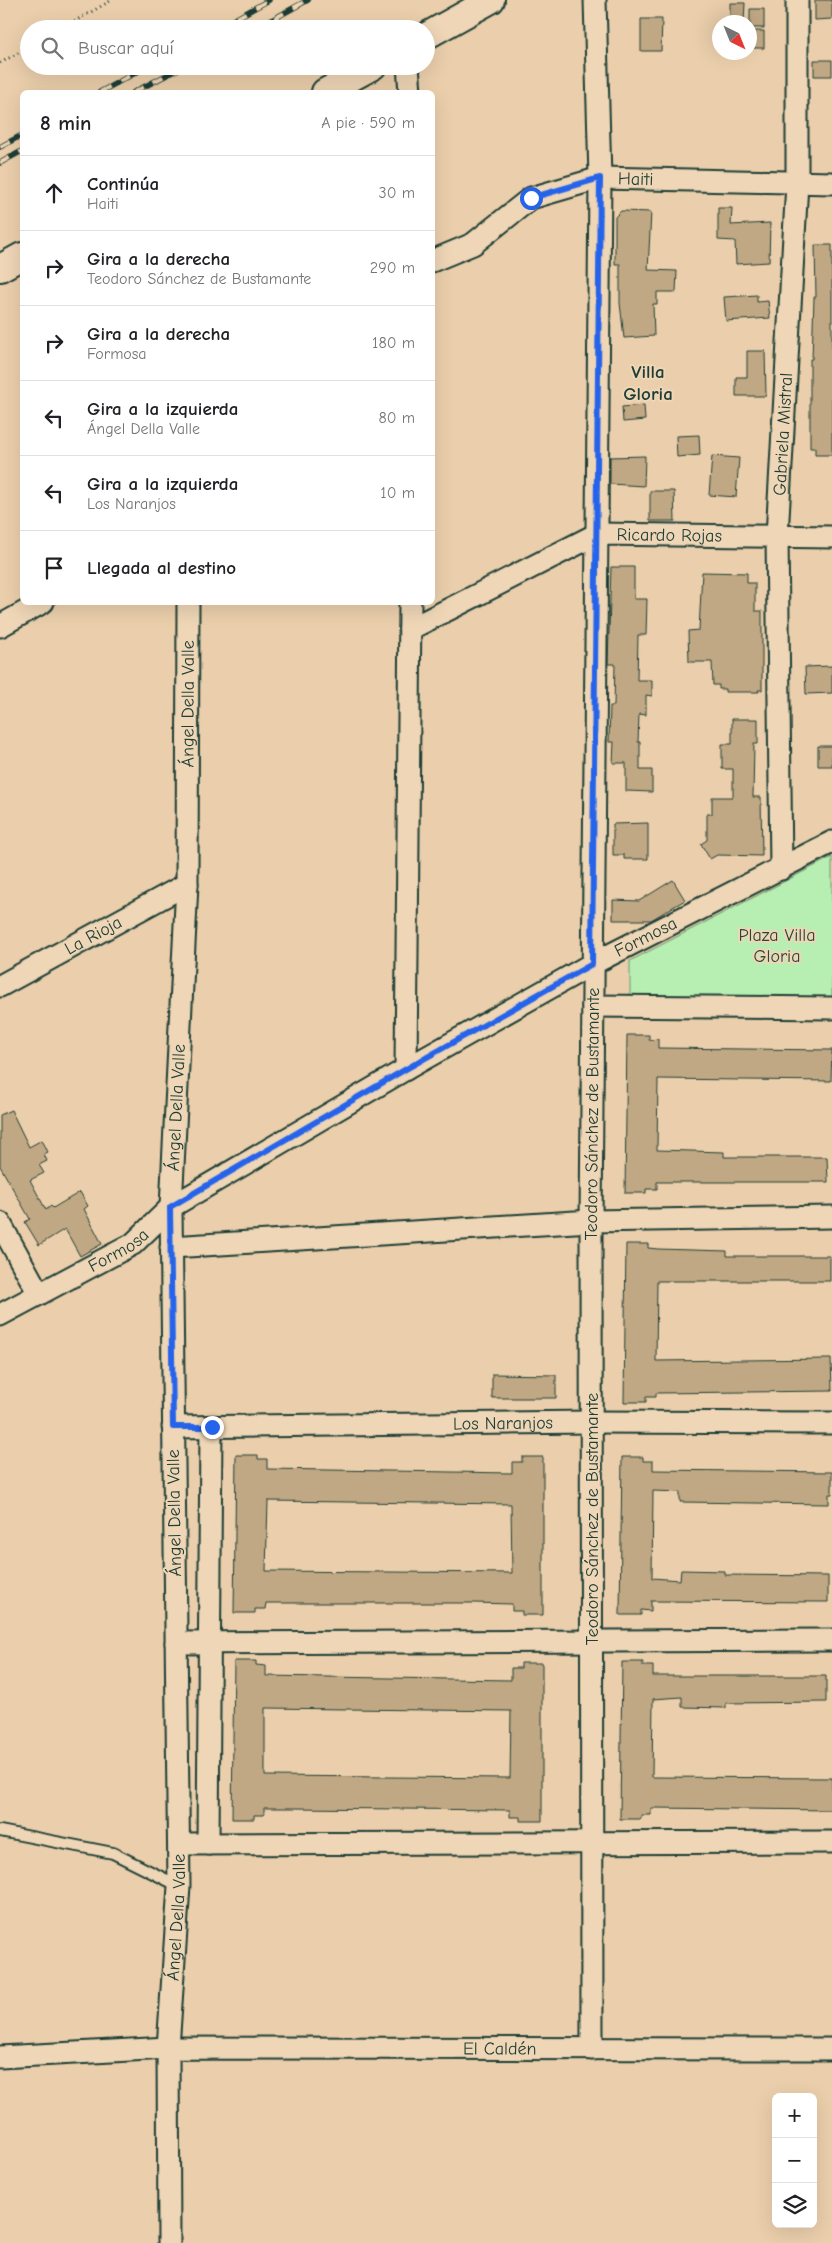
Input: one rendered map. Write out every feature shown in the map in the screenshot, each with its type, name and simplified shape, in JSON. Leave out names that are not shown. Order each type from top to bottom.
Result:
[{"type":"street","points":[[435,31],[491,0]]},
{"type":"street","name":"Teodoro Sánchez de Bustamante","points":[[592,2049],[592,964],[600,178],[595,0]]},
{"type":"street","name":"Gabriela Mistral","points":[[781,869],[777,536],[797,183],[797,0]]},
{"type":"street","points":[[329,90],[356,75]]},
{"type":"street","points":[[409,75],[410,90]]},
{"type":"street","name":"Haiti","points":[[435,260],[474,244],[531,198],[600,178],[832,183]]},
{"type":"street","points":[[0,268],[20,257]]},
{"type":"street","name":"Ricardo Rojas","points":[[410,629],[597,534],[832,537]]},
{"type":"street","points":[[0,626],[38,605]]},
{"type":"street","name":"Ángel Della Valle","points":[[169,2243],[168,2048],[179,1886],[170,1207],[187,884],[188,605]]},
{"type":"street","points":[[406,1069],[410,605]]},
{"type":"street","name":"Formosa","points":[[0,1315],[133,1244],[170,1207],[406,1069],[592,964],[832,842]]},
{"type":"street","name":"La Rioja","points":[[0,986],[187,884]]},
{"type":"street","points":[[592,1006],[832,1008]]},
{"type":"street","points":[[171,1247],[591,1221],[832,1217]]},
{"type":"street","points":[[0,1223],[38,1294]]},
{"type":"street","name":"Los Naranjos","points":[[173,1427],[592,1422],[832,1423]]},
{"type":"street","name":"Ángel Della Valle","points":[[208,1844],[212,1427]]},
{"type":"street","points":[[176,1643],[832,1640]]},
{"type":"street","points":[[179,1844],[592,1841],[832,1842]]},
{"type":"street","name":"El Caldén","points":[[0,2057],[168,2048],[832,2049]]},
{"type":"lane","points":[[0,1831],[113,1853],[179,1886]]},
{"type":"path","points":[[77,20],[112,0]]},
{"type":"path","points":[[0,63],[20,52]]},
{"type":"green space","name":"Plaza Villa Gloria","points":[[832,857],[832,998],[630,997],[630,961]]},
{"type":"building","points":[[815,0],[832,0],[832,19],[815,20]]},
{"type":"building","points":[[730,3],[745,3],[744,15],[730,15]]},
{"type":"building","points":[[750,9],[764,9],[764,28],[757,28],[757,15],[750,15]]},
{"type":"building","points":[[641,19],[662,19],[661,51],[641,51]]},
{"type":"building","points":[[757,31],[764,31],[764,48],[757,48]]},
{"type":"building","points":[[814,60],[832,60],[832,76],[814,76]]},
{"type":"building","points":[[718,208],[732,208],[731,225],[770,223],[769,262],[736,264],[735,241],[718,240]]},
{"type":"building","points":[[621,211],[651,212],[648,270],[677,271],[676,292],[657,292],[657,304],[653,304],[654,336],[624,338],[620,303],[620,264],[615,264],[615,217]]},
{"type":"building","points":[[815,245],[832,245],[832,455],[815,455],[815,448],[810,448],[810,359],[812,359],[814,297],[816,297]]},
{"type":"building","points":[[757,295],[757,302],[768,301],[770,318],[726,321],[724,297]]},
{"type":"building","points":[[747,351],[765,351],[766,396],[736,396],[736,377],[747,377]]},
{"type":"building","points":[[644,405],[645,420],[623,422],[622,407]]},
{"type":"building","points":[[699,435],[700,455],[677,457],[676,436]]},
{"type":"building","points":[[645,456],[644,486],[610,484],[610,457]]},
{"type":"building","points":[[712,456],[739,458],[736,497],[709,495]]},
{"type":"building","points":[[650,491],[674,491],[675,521],[650,521]]},
{"type":"building","points":[[611,567],[634,567],[634,599],[647,599],[646,635],[638,635],[637,680],[652,680],[652,696],[646,695],[646,715],[639,714],[638,742],[640,742],[640,770],[652,770],[652,792],[626,791],[626,763],[613,763],[614,742],[609,742],[610,706],[614,706],[615,664],[608,664]]},
{"type":"building","points":[[702,572],[747,573],[747,583],[755,583],[755,611],[762,611],[762,690],[758,690],[759,692],[725,692],[725,689],[719,689],[719,685],[713,685],[712,662],[689,662],[688,631],[699,630]]},
{"type":"building","points":[[832,666],[832,693],[806,694],[805,667]]},
{"type":"building","points":[[732,719],[758,719],[758,744],[754,744],[753,797],[761,797],[762,856],[717,855],[710,859],[701,844],[707,840],[707,814],[712,814],[712,797],[733,797],[733,769],[722,769],[722,744],[732,744]]},
{"type":"building","points":[[818,746],[832,746],[832,766],[818,766]]},
{"type":"building","points":[[648,823],[648,859],[624,859],[624,855],[613,855],[613,824]]},
{"type":"building","points":[[673,880],[685,900],[651,920],[613,920],[613,900],[639,901]]},
{"type":"building","points":[[627,1035],[649,1035],[649,1040],[658,1039],[658,1048],[832,1050],[831,1081],[658,1079],[657,1150],[724,1152],[724,1157],[827,1157],[828,1182],[657,1182],[657,1189],[646,1189],[646,1193],[625,1193]]},
{"type":"building","points":[[11,1110],[29,1147],[42,1140],[48,1152],[44,1154],[47,1161],[39,1165],[44,1173],[30,1180],[46,1210],[51,1206],[53,1208],[80,1192],[88,1206],[84,1209],[102,1244],[80,1256],[65,1229],[39,1245],[25,1222],[30,1219],[0,1166],[0,1115]]},
{"type":"building","points":[[626,1244],[648,1244],[648,1248],[658,1249],[727,1251],[727,1256],[830,1256],[830,1281],[657,1281],[656,1361],[831,1359],[832,1391],[656,1393],[656,1397],[646,1397],[646,1402],[624,1402]]},
{"type":"building","points":[[492,1374],[556,1375],[556,1398],[492,1398]]},
{"type":"building","points":[[236,1455],[258,1455],[258,1459],[267,1459],[267,1469],[512,1473],[512,1462],[522,1462],[522,1457],[543,1457],[543,1615],[522,1615],[522,1611],[512,1611],[512,1604],[474,1603],[266,1603],[265,1609],[255,1609],[255,1613],[234,1613]],"holes":[[[268,1501],[511,1504],[512,1573],[266,1571]]]},
{"type":"building","points":[[622,1457],[643,1457],[643,1461],[653,1461],[653,1470],[832,1472],[832,1494],[829,1494],[829,1504],[680,1502],[680,1492],[653,1491],[652,1578],[680,1580],[681,1570],[725,1571],[725,1575],[828,1576],[828,1602],[651,1601],[651,1611],[641,1610],[641,1615],[620,1615]]},
{"type":"building","points":[[234,1661],[256,1661],[256,1665],[266,1666],[266,1676],[511,1680],[511,1668],[521,1668],[521,1663],[542,1663],[542,1821],[520,1821],[520,1817],[510,1817],[510,1810],[292,1808],[264,1808],[264,1815],[254,1815],[254,1819],[232,1819]],"holes":[[[265,1708],[511,1711],[510,1778],[265,1776]]]},
{"type":"building","points":[[622,1662],[643,1662],[643,1666],[653,1666],[653,1676],[826,1676],[826,1702],[726,1703],[726,1708],[682,1707],[682,1697],[653,1699],[652,1777],[832,1778],[832,1810],[651,1808],[651,1815],[641,1815],[641,1819],[620,1819]]},
{"type":"railway","points":[[233,20],[269,0]]},
{"type":"railway","points":[[271,20],[308,0]]},
{"type":"railway","points":[[104,90],[131,75]]},
{"type":"railway","points":[[138,90],[167,75]]},
{"type":"railway","points":[[0,147],[20,136]]},
{"type":"railway","points":[[0,163],[20,152]]},
{"type":"district","name":"Villa Gloria","points":[[648,382]]},
{"type":"route","points":[[212,1427],[173,1427],[170,1207],[406,1069],[592,964],[600,178],[531,198]]}]
